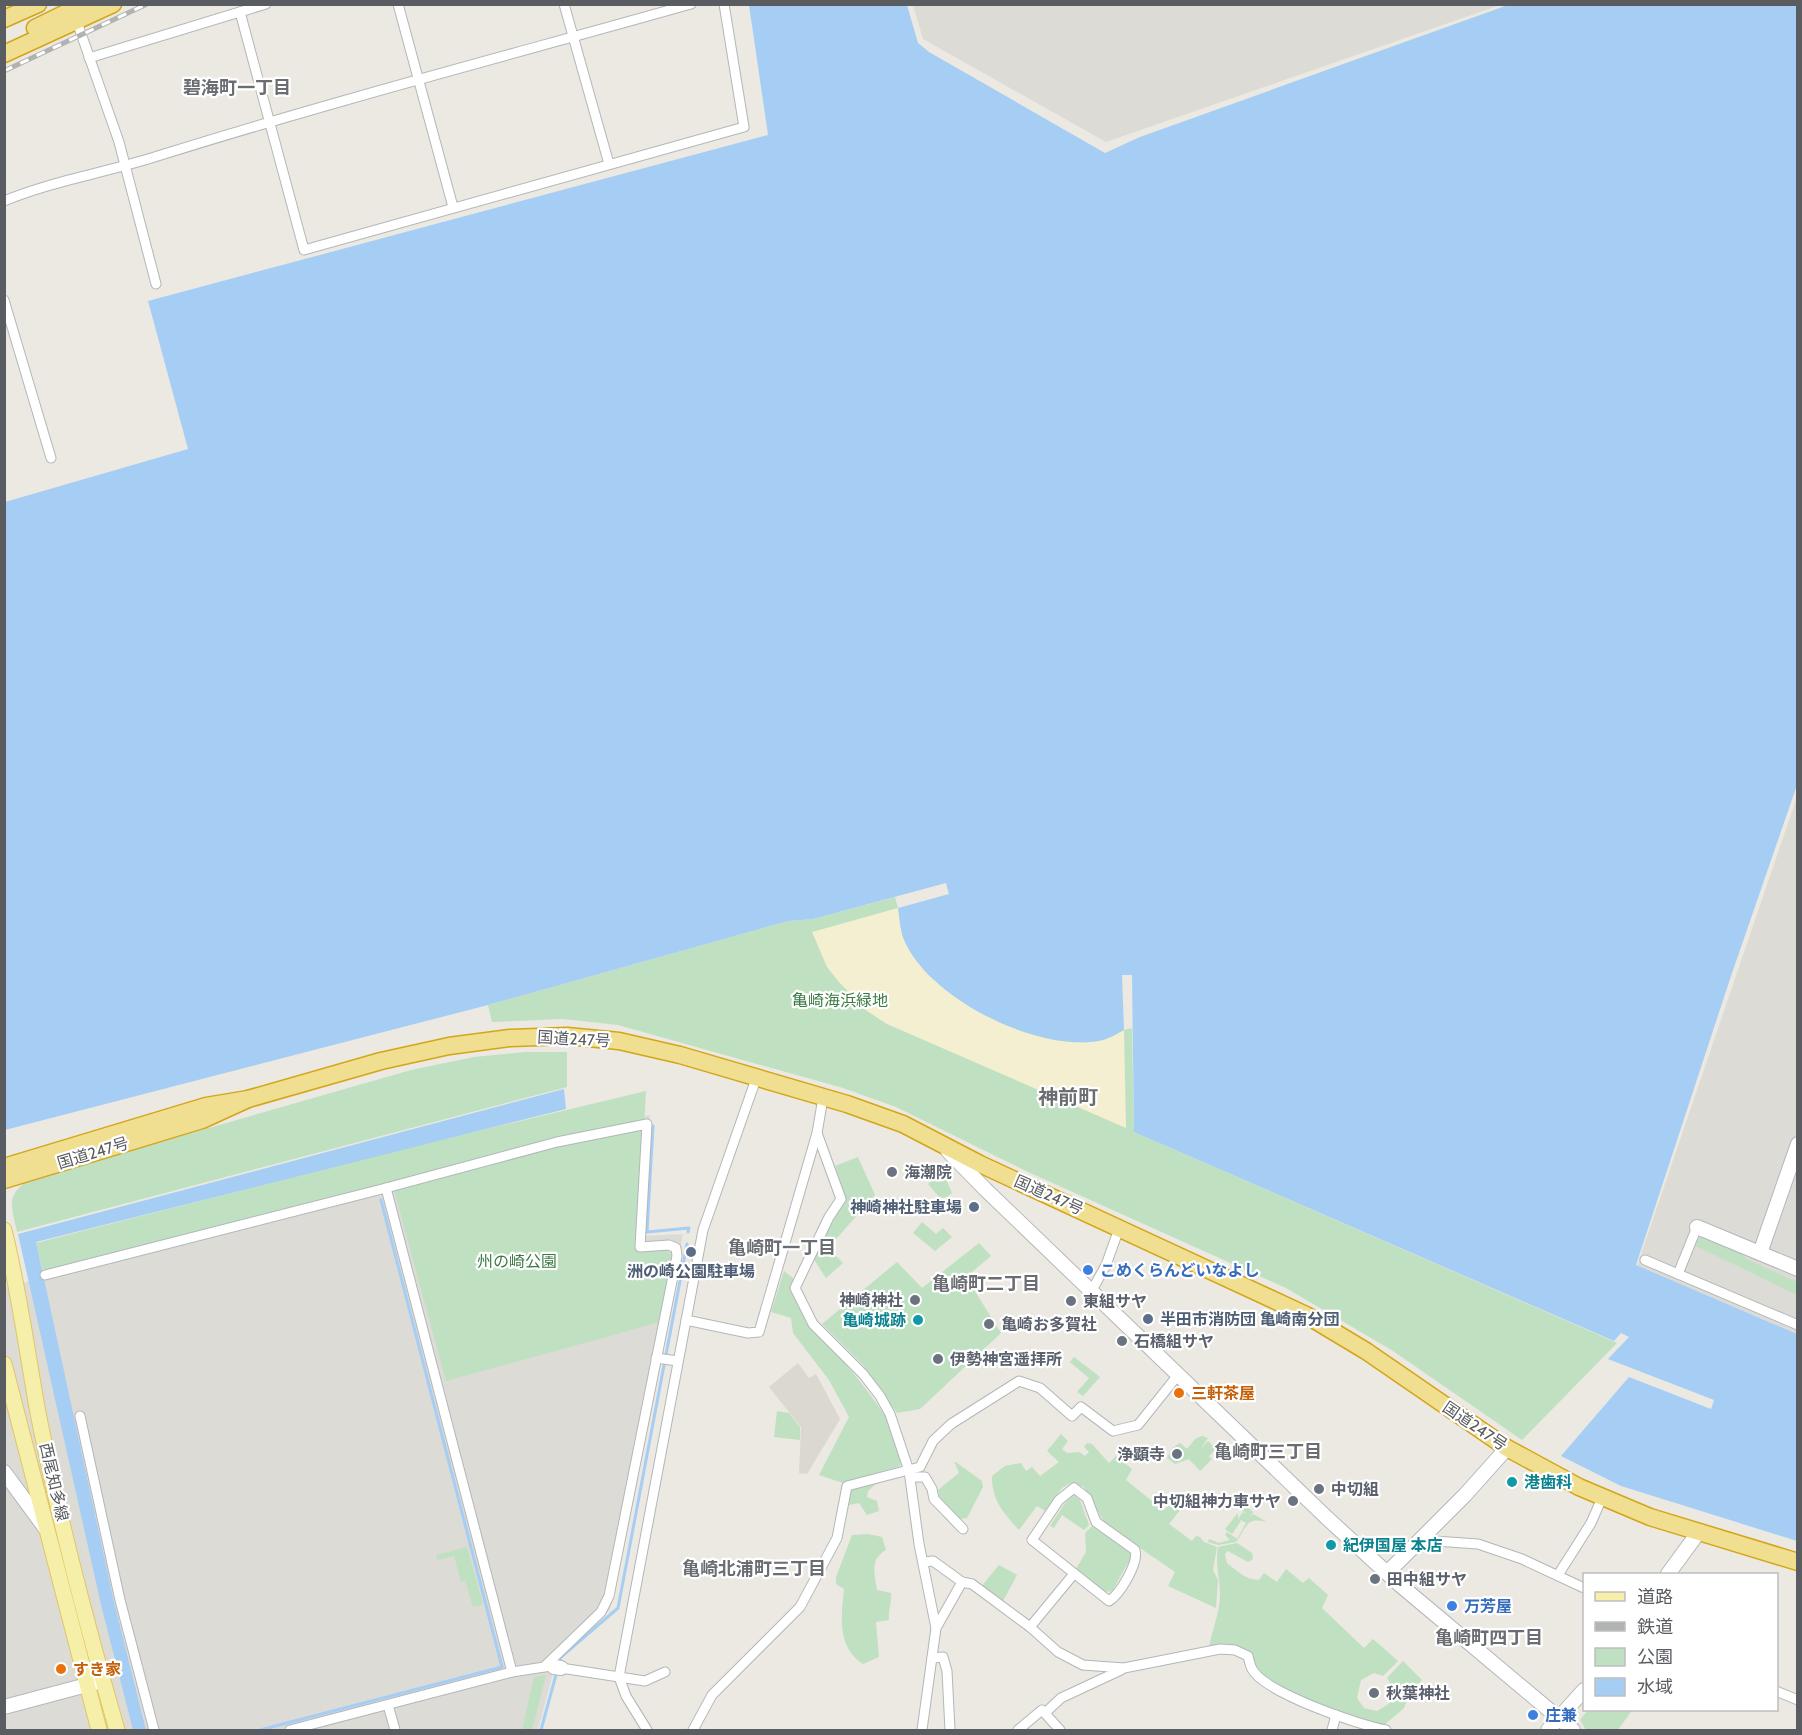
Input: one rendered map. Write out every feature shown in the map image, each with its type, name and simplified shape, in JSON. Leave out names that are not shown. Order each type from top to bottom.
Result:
[{"type":"highway","points":[[4,19],[38,4]]},
{"type":"highway","points":[[4,43],[84,4]]},
{"type":"highway","points":[[4,54],[113,4]]},
{"type":"highway","name":"国道247号","points":[[5,1166],[206,1106],[248,1099],[381,1061],[449,1046],[534,1036],[567,1036],[619,1041],[680,1055],[903,1124],[942,1145],[1275,1299],[1339,1334],[1507,1448],[1602,1498],[1698,1533],[1797,1563]]},
{"type":"highway","name":"国道247号","points":[[4,1180],[202,1120],[248,1099]]},
{"type":"main road","name":"西尾知多線","points":[[4,1230],[17,1284],[38,1413],[117,1731]]},
{"type":"main road","name":"西尾知多線","points":[[4,1364],[11,1413],[47,1531],[99,1731]]},
{"type":"street","points":[[89,58],[266,4]]},
{"type":"street","points":[[398,4],[453,207]]},
{"type":"street","points":[[564,4],[609,164]]},
{"type":"street","points":[[4,201],[26,192],[125,165],[267,121],[691,4]]},
{"type":"street","points":[[240,12],[267,121],[304,250],[744,127],[724,4]]},
{"type":"street","points":[[77,22],[125,165],[156,284]]},
{"type":"street","points":[[4,300],[51,458]]},
{"type":"street","points":[[646,1731],[626,1696],[619,1677],[703,1230],[756,1079]]},
{"type":"street","points":[[686,1320],[748,1333],[759,1332],[817,1133],[823,1098]]},
{"type":"street","points":[[45,1275],[557,1142],[647,1124],[640,1246],[669,1245],[677,1251],[660,1359],[609,1596],[601,1612],[554,1667]]},
{"type":"street","points":[[817,1133],[841,1199],[829,1217],[795,1288],[813,1324],[863,1374],[879,1396],[890,1414],[910,1474],[915,1520],[936,1628],[922,1731]]},
{"type":"street","points":[[1760,1253],[1797,1144]]},
{"type":"street","points":[[942,1145],[1091,1292],[1387,1573],[1573,1731]]},
{"type":"street","points":[[386,1188],[512,1672]]},
{"type":"street","points":[[1091,1292],[1106,1265],[1120,1226]]},
{"type":"street","points":[[1678,1274],[1697,1227],[1797,1269]]},
{"type":"street","points":[[1645,1260],[1797,1325]]},
{"type":"street","points":[[660,1359],[678,1361]]},
{"type":"street","points":[[910,1474],[920,1467],[933,1441],[951,1424],[1019,1381],[1040,1388],[1072,1416],[1081,1407],[1113,1431],[1138,1425],[1179,1375]]},
{"type":"street","points":[[80,1416],[120,1600],[154,1731]]},
{"type":"street","points":[[1387,1573],[1507,1448]]},
{"type":"street","points":[[4,1472],[47,1531]]},
{"type":"street","points":[[693,1731],[712,1695],[800,1607],[837,1538],[847,1486],[910,1474],[925,1477],[932,1489],[934,1499],[963,1529]]},
{"type":"street","points":[[1074,1488],[1087,1498],[1096,1522],[1131,1546],[1137,1556],[1116,1595],[1109,1601],[1073,1575],[1032,1540],[1059,1500],[1074,1488]]},
{"type":"street","points":[[1558,1575],[1590,1523],[1602,1498]]},
{"type":"street","points":[[1669,1573],[1698,1533]]},
{"type":"street","points":[[1420,1540],[1478,1544],[1558,1575],[1583,1588]]},
{"type":"street","points":[[924,1562],[933,1561],[962,1582],[972,1584],[1074,1663],[1095,1668],[1124,1668],[1212,1650],[1234,1650],[1248,1656],[1253,1671],[1272,1686],[1336,1715],[1386,1731]]},
{"type":"street","points":[[1030,1627],[1073,1575]]},
{"type":"street","points":[[936,1628],[962,1582]]},
{"type":"street","points":[[932,1658],[943,1657],[947,1671],[950,1731]]},
{"type":"street","points":[[290,1731],[512,1672],[554,1667],[649,1681],[665,1672]]},
{"type":"street","points":[[1045,1713],[1061,1698],[1124,1668]]},
{"type":"street","points":[[4,1707],[103,1680]]},
{"type":"street","points":[[1548,1731],[1583,1691]]},
{"type":"street","points":[[1778,1692],[1797,1700]]},
{"type":"street","points":[[388,1705],[395,1731]]},
{"type":"street","points":[[1018,1731],[1042,1710],[1060,1731]]},
{"type":"street","points":[[1332,1731],[1336,1715]]},
{"type":"shaded area","points":[[913,4],[1500,5],[1106,142],[923,39]]},
{"type":"shaded area","points":[[1797,797],[1797,1334],[1637,1266]]},
{"type":"shaded area","points":[[650,1115],[643,1236],[683,1234],[610,1610],[557,1658],[538,1730],[5,1730],[4,1288]]},
{"type":"shaded area","points":[[798,1363],[809,1378],[816,1374],[840,1419],[807,1474],[799,1473],[801,1427],[769,1387]]},
{"type":"green space","name":"亀崎海浜緑地","points":[[895,897],[898,908],[979,1012],[1016,1029],[1124,1030],[1132,1028],[1134,1132],[1617,1343],[1522,1440],[1393,1351],[1286,1288],[1026,1171],[896,1107],[843,1088],[618,1025],[563,1019],[492,1022],[488,1005],[788,921],[813,919]]},
{"type":"green space","points":[[525,1052],[567,1052],[567,1087],[17,1232],[12,1209],[13,1197],[28,1180],[411,1070],[474,1057]]},
{"type":"green space","name":"州の崎公園","points":[[646,1091],[637,1251],[666,1249],[673,1257],[660,1322],[446,1381],[392,1182],[43,1272],[36,1243],[386,1153]]},
{"type":"green space","points":[[858,1157],[875,1195],[828,1248],[843,1263],[826,1278],[813,1258],[846,1198],[835,1166]]},
{"type":"green space","points":[[942,1170],[952,1193],[940,1198],[928,1184]]},
{"type":"green space","points":[[922,1222],[936,1234],[943,1228],[952,1237],[935,1251],[913,1233]]},
{"type":"green space","points":[[1702,1237],[1735,1248],[1748,1260],[1797,1282],[1797,1295],[1696,1246],[1697,1240]]},
{"type":"green space","name":"神崎神社","points":[[979,1243],[991,1256],[966,1277],[1001,1333],[920,1409],[897,1413],[863,1365],[822,1324],[897,1262],[922,1288]]},
{"type":"green space","points":[[784,1271],[793,1278],[796,1299],[807,1317],[860,1381],[892,1428],[900,1448],[900,1466],[843,1483],[819,1475],[849,1417],[829,1380],[793,1333],[791,1318],[771,1312]]},
{"type":"green space","points":[[1074,1357],[1100,1377],[1083,1396],[1077,1392],[1089,1378],[1070,1362]]},
{"type":"green space","points":[[777,1411],[789,1413],[800,1427],[800,1440],[774,1437]]},
{"type":"green space","points":[[1061,1434],[1068,1441],[1062,1449],[1067,1453],[1079,1452],[1085,1456],[1089,1452],[1084,1447],[1087,1443],[1092,1444],[1109,1463],[1116,1456],[1132,1469],[1126,1480],[1163,1510],[1172,1504],[1180,1510],[1169,1524],[1192,1541],[1196,1536],[1217,1547],[1213,1570],[1218,1580],[1216,1608],[1168,1586],[1175,1572],[1105,1524],[1084,1487],[1071,1483],[1062,1488],[1045,1511],[1037,1506],[1019,1530],[1003,1512],[996,1499],[992,1476],[1005,1466],[1021,1463],[1026,1471],[1032,1467],[1040,1476],[1059,1462],[1047,1451]]},
{"type":"green space","points":[[1202,1436],[1208,1438],[1201,1448],[1208,1441],[1216,1449],[1209,1456],[1212,1459],[1200,1471],[1189,1459],[1175,1464],[1167,1458],[1172,1448],[1180,1443],[1187,1449],[1195,1439]]},
{"type":"green space","points":[[954,1461],[982,1481],[983,1487],[967,1518],[960,1519],[952,1513],[939,1495],[938,1490],[959,1473]]},
{"type":"green space","points":[[876,1484],[868,1491],[867,1497],[877,1501],[879,1511],[867,1515],[859,1503],[849,1505],[847,1502],[850,1488]]},
{"type":"green space","points":[[1074,1495],[1080,1500],[1089,1525],[1084,1530],[1062,1515],[1054,1528],[1050,1526],[1065,1503]]},
{"type":"green space","points":[[1243,1503],[1253,1512],[1250,1517],[1253,1514],[1267,1522],[1251,1522],[1236,1542],[1218,1545],[1208,1542],[1209,1539],[1219,1543],[1230,1540],[1225,1535],[1227,1532],[1237,1539],[1246,1523],[1239,1519],[1241,1521],[1232,1534],[1225,1529],[1238,1513],[1238,1519],[1243,1512],[1247,1514],[1239,1508]]},
{"type":"green space","points":[[1092,1526],[1131,1551],[1132,1556],[1112,1591],[1105,1592],[1076,1569],[1086,1552],[1085,1533]]},
{"type":"green space","points":[[868,1534],[882,1537],[886,1550],[875,1562],[875,1578],[877,1590],[891,1593],[891,1597],[889,1620],[876,1622],[879,1657],[863,1664],[849,1649],[845,1640],[842,1621],[844,1589],[836,1584],[836,1577],[852,1535]]},
{"type":"green space","points":[[1237,1543],[1252,1553],[1253,1559],[1248,1562],[1228,1551],[1225,1554],[1227,1563],[1238,1572],[1246,1577],[1259,1580],[1264,1573],[1277,1582],[1286,1569],[1303,1583],[1309,1578],[1328,1595],[1322,1608],[1364,1648],[1373,1639],[1398,1661],[1383,1676],[1374,1673],[1361,1680],[1357,1698],[1364,1708],[1377,1711],[1389,1704],[1394,1690],[1387,1678],[1403,1661],[1422,1680],[1408,1696],[1404,1708],[1383,1726],[1369,1722],[1316,1704],[1268,1679],[1257,1669],[1251,1652],[1241,1648],[1209,1647],[1220,1601],[1218,1547]]},
{"type":"green space","points":[[467,1547],[483,1604],[473,1607],[465,1580],[461,1582],[454,1556],[437,1560],[436,1555]]},
{"type":"green space","points":[[999,1565],[1017,1575],[1003,1601],[981,1587]]},
{"type":"green space","points":[[546,1675],[532,1730],[522,1730],[534,1677]]},
{"type":"green space","points":[[1587,1711],[1631,1711],[1618,1730],[1586,1730],[1580,1720]]},
{"type":"sand","points":[[898,908],[904,940],[920,965],[940,985],[964,1003],[992,1019],[1021,1031],[1050,1039],[1078,1042],[1103,1040],[1124,1030],[1126,1128],[887,1024],[867,1011],[827,967],[812,932]]},
{"type":"water","points":[[749,5],[907,5],[918,43],[929,52],[1105,153],[1140,137],[1508,5],[1797,5],[1797,785],[1731,976],[1636,1265],[1797,1334],[1797,1541],[1621,1486],[1561,1456],[1629,1377],[1711,1409],[1714,1400],[1608,1359],[1629,1337],[1621,1333],[1614,1341],[1134,1132],[1132,975],[1122,975],[1124,1030],[1103,1040],[1078,1042],[1050,1039],[1021,1031],[992,1019],[964,1003],[940,985],[920,965],[906,944],[901,931],[898,908],[949,894],[946,883],[813,919],[788,921],[488,1005],[5,1130],[5,502],[188,449],[148,301],[768,135]]},
{"type":"water","points":[[564,1089],[566,1109],[36,1242],[114,1602],[146,1730],[133,1730],[102,1609],[18,1234]]},
{"type":"waterway","points":[[653,1126],[647,1232],[689,1228],[688,1232]]},
{"type":"waterway","points":[[260,1730],[502,1667],[381,1200]]},
{"type":"waterway","points":[[558,1665],[561,1657],[618,1608],[687,1244]]},
{"type":"waterway","points":[[541,1730],[557,1671]]},
{"type":"railway","points":[[4,71],[147,4]]},
{"type":"place","name":"海潮院","points":[[892,1172]]},
{"type":"place","name":"神崎神社駐車場","points":[[974,1207]]},
{"type":"place","name":"洲の崎公園駐車場","points":[[691,1252]]},
{"type":"place","name":"こめくらんどいなよし","points":[[1088,1270]]},
{"type":"place","name":"神崎神社","points":[[915,1300]]},
{"type":"place","name":"東組サヤ","points":[[1071,1301]]},
{"type":"place","name":"半田市消防団 亀崎南分団","points":[[1148,1319]]},
{"type":"place","name":"亀崎城跡","points":[[918,1320]]},
{"type":"place","name":"亀崎お多賀社","points":[[989,1324]]},
{"type":"place","name":"石橋組サヤ","points":[[1122,1341]]},
{"type":"place","name":"伊勢神宮遥拝所","points":[[938,1359]]},
{"type":"place","name":"三軒茶屋","points":[[1179,1393]]},
{"type":"place","name":"浄顕寺","points":[[1177,1454]]},
{"type":"place","name":"港歯科","points":[[1512,1482]]},
{"type":"place","name":"中切組","points":[[1319,1489]]},
{"type":"place","name":"中切組神力車サヤ","points":[[1293,1501]]},
{"type":"place","name":"紀伊国屋 本店","points":[[1331,1545]]},
{"type":"place","name":"田中組サヤ","points":[[1375,1579]]},
{"type":"place","name":"万芳屋","points":[[1452,1606]]},
{"type":"place","name":"すき家","points":[[61,1669]]},
{"type":"place","name":"秋葉神社","points":[[1374,1693]]},
{"type":"place","name":"庄兼","points":[[1533,1715]]},
{"type":"district","name":"碧海町一丁目","points":[[237,88]]},
{"type":"district","name":"神前町","points":[[1068,1097]]},
{"type":"district","name":"亀崎町一丁目","points":[[782,1248]]},
{"type":"district","name":"亀崎町二丁目","points":[[986,1284]]},
{"type":"district","name":"亀崎町三丁目","points":[[1268,1452]]},
{"type":"district","name":"亀崎北浦町三丁目","points":[[754,1569]]},
{"type":"district","name":"亀崎町四丁目","points":[[1489,1638]]}]
